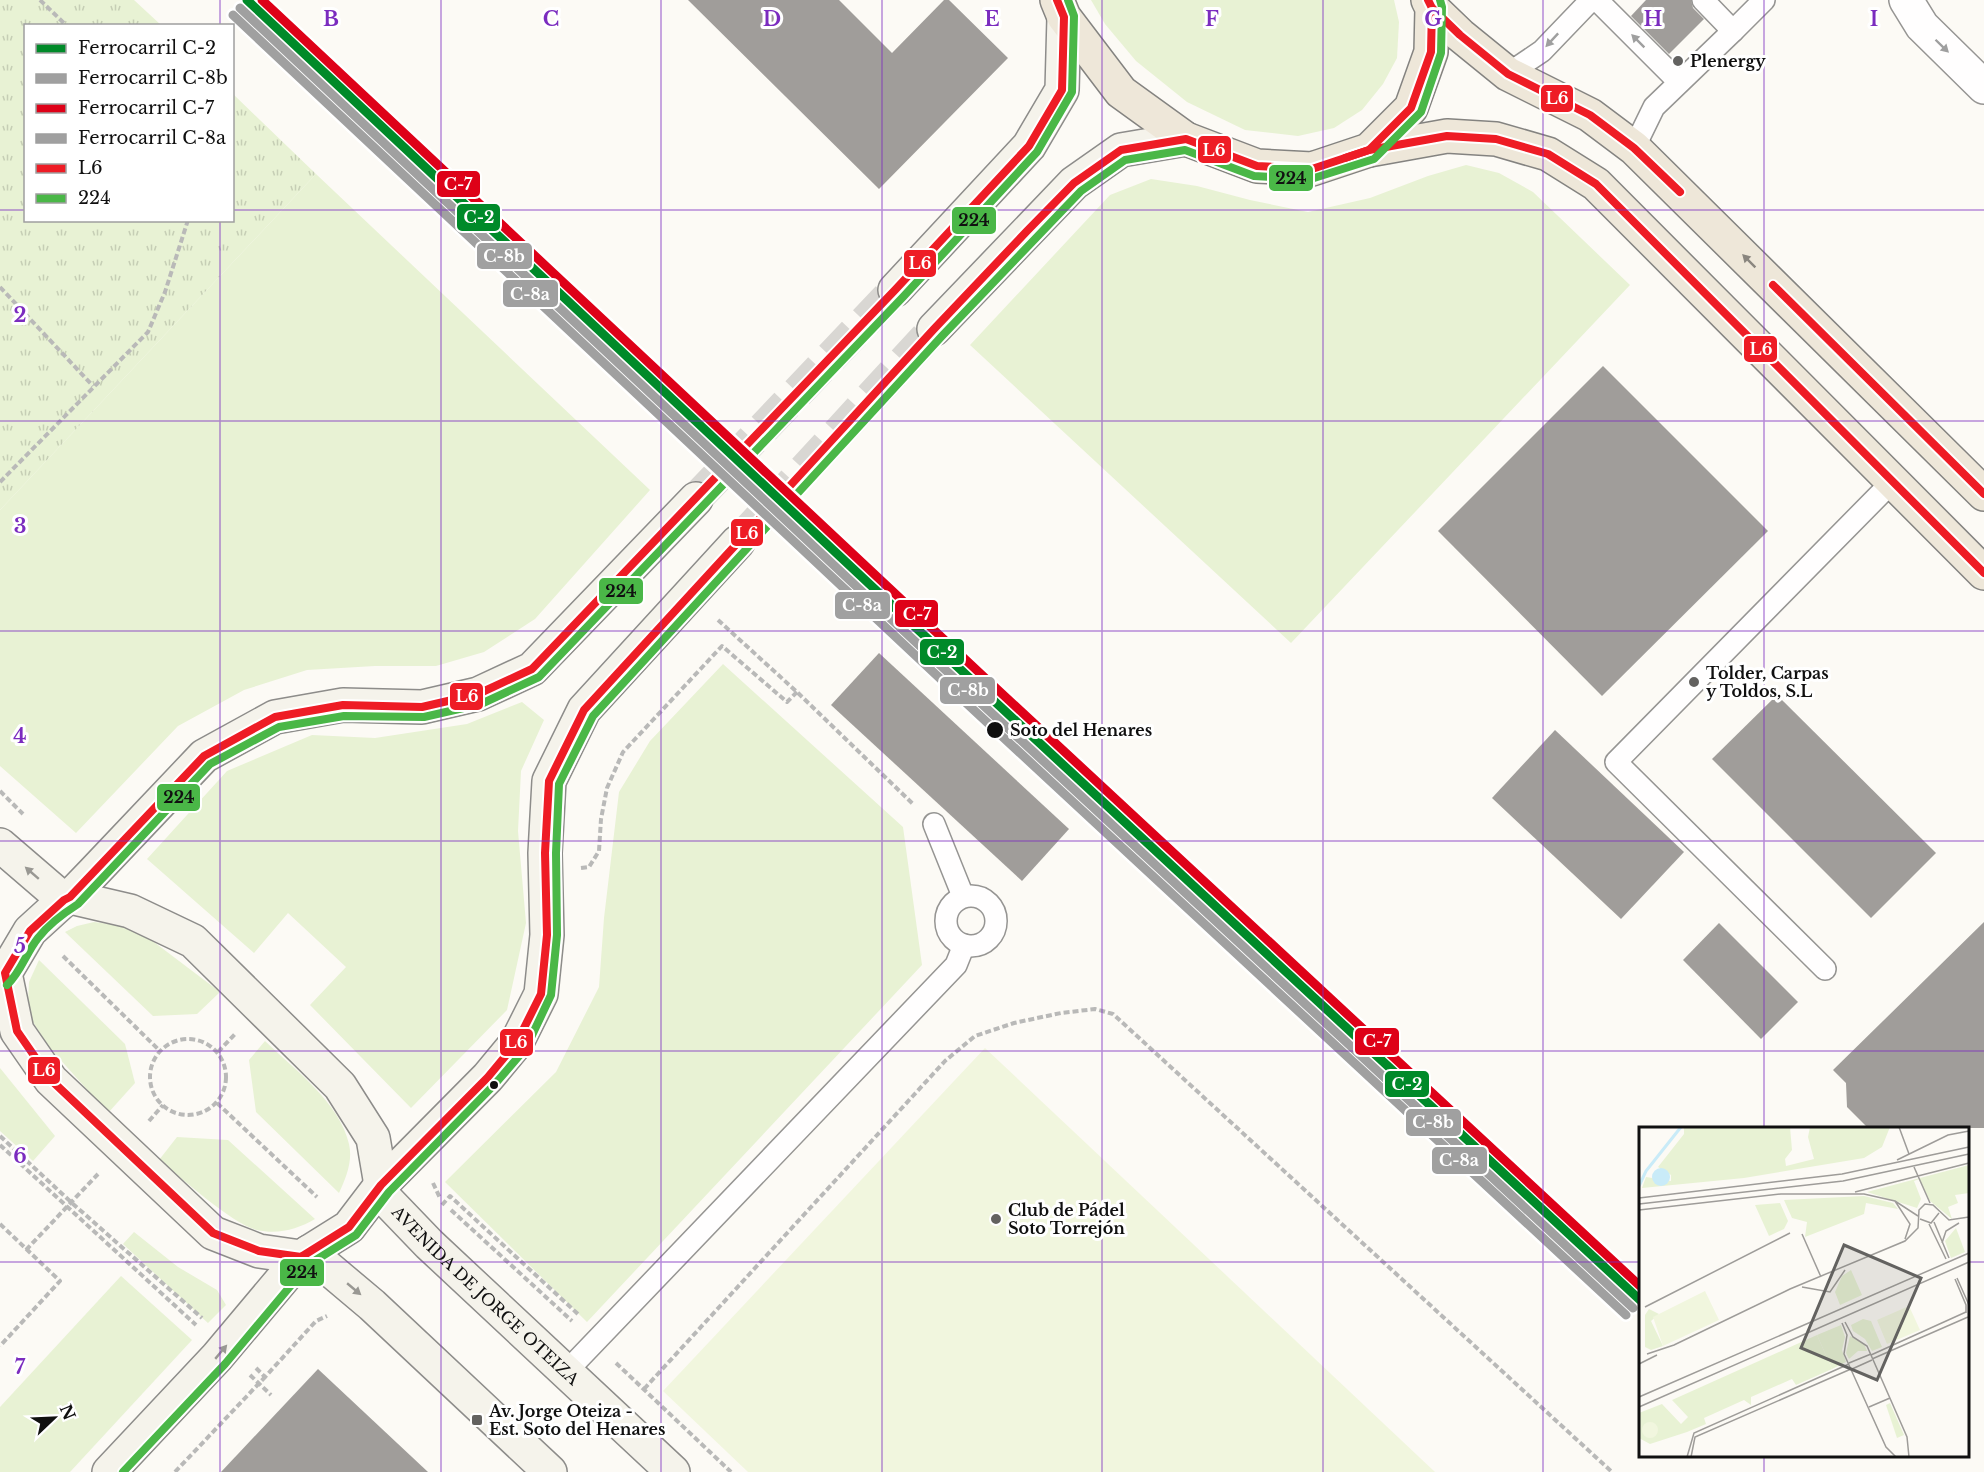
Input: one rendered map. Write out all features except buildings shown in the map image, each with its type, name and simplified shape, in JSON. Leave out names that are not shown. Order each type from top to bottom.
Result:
[{"type":"main road","points":[[1430,4],[1460,35],[1508,74],[1590,115],[1634,148],[1984,494]]},
{"type":"main road","points":[[1369,150],[1411,108],[1431,52],[1430,4]]},
{"type":"main road","points":[[1061,9],[1121,92],[1186,139],[1257,166],[1312,169],[1369,150],[1447,136],[1496,139],[1548,154],[1596,184],[1984,573]]},
{"type":"street","points":[[1906,0],[1922,26],[1984,87]]},
{"type":"street","points":[[895,290],[1029,146],[1062,90],[1061,9]]},
{"type":"street","points":[[934,329],[1074,183],[1121,150],[1186,139]]},
{"type":"street","points":[[550,1472],[358,1292],[305,1255],[260,1251],[213,1233],[51,1080],[17,1031],[3,970],[30,931],[67,898],[204,756],[275,717],[343,705],[422,707],[478,694],[532,669],[696,499]]},
{"type":"street","points":[[109,1472],[223,1349],[305,1255],[349,1227],[379,1188],[488,1077],[517,1042],[541,994],[547,934],[545,853],[549,781],[584,710],[738,542]]},
{"type":"street","points":[[0,845],[67,898],[130,911],[193,941],[340,1086],[373,1137],[379,1188]]},
{"type":"street","name":"AVENIDA DE JORGE OTEIZA","points":[[379,1188],[429,1244],[673,1472]]},
{"type":"lane","points":[[1508,74],[1542,51],[1591,0]]},
{"type":"lane","points":[[1597,0],[1679,82]]},
{"type":"lane","points":[[1703,0],[1733,31]]},
{"type":"lane","points":[[1634,148],[1654,106],[1764,0]]},
{"type":"lane","points":[[1825,969],[1616,762],[1893,481]]},
{"type":"lane","points":[[933,824],[963,896]]},
{"type":"lane","points":[[975,895],[986,899],[994,908],[997,920],[995,932],[987,941],[976,946],[964,945],[954,940],[948,932],[945,921],[947,910],[963,896],[975,895]]},
{"type":"lane","points":[[566,1372],[956,964],[964,945]]},
{"type":"path","points":[[40,0],[65,24]]},
{"type":"path","points":[[0,482],[148,332],[165,292],[187,222]]},
{"type":"path","points":[[0,286],[93,386]]},
{"type":"path","points":[[715,617],[797,692],[933,824]]},
{"type":"path","points":[[581,868],[589,867],[599,851],[601,819],[607,789],[623,752],[722,646],[788,702],[797,692]]},
{"type":"path","points":[[0,791],[29,819]]},
{"type":"path","points":[[63,956],[160,1051]]},
{"type":"path","points":[[644,1389],[952,1054],[975,1036],[1014,1023],[1060,1013],[1095,1009],[1113,1014],[1612,1472]]},
{"type":"path","points":[[198,1039],[218,1052],[227,1071],[225,1090],[217,1103],[202,1113],[179,1114],[163,1105],[152,1089],[150,1069],[160,1051],[175,1041],[198,1039]]},
{"type":"path","points":[[217,1103],[317,1197]]},
{"type":"path","points":[[27,1250],[163,1105]]},
{"type":"path","points":[[0,1145],[271,1395]]},
{"type":"path","points":[[0,1224],[60,1281],[0,1346]]},
{"type":"path","points":[[595,1342],[731,1472]]},
{"type":"path","points":[[175,1472],[265,1377]]},
{"type":"green space","points":[[0,0],[134,0],[160,24],[24,24],[24,222],[234,222],[234,95],[316,174],[0,510]]},
{"type":"green space","points":[[1091,0],[1394,0],[1399,22],[1397,58],[1383,84],[1362,110],[1334,128],[1298,136],[1245,130],[1187,102],[1136,61],[1105,24]]},
{"type":"green space","points":[[1466,165],[1499,173],[1533,192],[1630,285],[1291,643],[970,345],[1110,195],[1151,179],[1197,186],[1308,212],[1370,198],[1428,176]]},
{"type":"green space","points":[[316,174],[650,490],[535,619],[484,652],[436,666],[375,666],[307,670],[244,690],[178,726],[76,833],[0,766],[0,510]]},
{"type":"green space","points":[[723,664],[903,827],[922,965],[587,1322],[445,1182],[556,1072],[599,987],[604,918],[619,792],[650,741]]},
{"type":"green space","points":[[522,702],[544,720],[521,771],[518,831],[526,923],[507,1010],[411,1108],[310,1005],[346,967],[288,913],[254,953],[147,859],[227,771],[312,735],[375,738],[467,724]]},
{"type":"green space","points":[[94,922],[117,925],[146,936],[220,992],[197,1014],[153,1016],[65,932]]},
{"type":"green space","points":[[39,960],[125,1044],[135,1083],[108,1113],[49,1047],[33,1022],[28,1001],[29,982]]},
{"type":"green space","points":[[265,1041],[326,1101],[344,1129],[350,1157],[339,1193],[256,1112],[249,1060]]},
{"type":"green space","name":"Club de Pádel Soto Torrejón","points":[[985,1048],[1435,1472],[748,1472],[663,1391]]},
{"type":"green space","points":[[0,1068],[55,1136],[33,1161],[0,1131]]},
{"type":"green space","points":[[177,1137],[228,1140],[315,1219],[302,1226],[273,1232],[257,1230],[234,1219],[159,1160]]},
{"type":"green space","points":[[134,1232],[178,1267],[217,1290],[226,1305],[208,1323],[123,1244]]},
{"type":"green space","points":[[121,1276],[192,1340],[70,1472],[0,1472],[0,1407]]},
{"type":"tunnel","points":[[696,499],[895,290]]},
{"type":"tunnel","points":[[738,542],[934,329]]},
{"type":"rail line","name":"C-2","points":[[247,0],[977,685],[1639,1299]]},
{"type":"rail line","name":"C-7","points":[[262,0],[984,677],[1639,1285]]},
{"type":"rail line","name":"C-8b","points":[[240,8],[970,693],[1633,1308]]},
{"type":"rail line","name":"C-8a","points":[[233,15],[963,700],[1626,1315]]},
{"type":"transit line","name":"L6","points":[[1057,0],[1064,17],[1062,90],[1029,146],[895,290],[532,669],[478,694],[422,707],[343,705],[275,717],[204,756],[70,897],[30,931],[5,973],[17,1031],[51,1080],[213,1233],[259,1251],[301,1257],[349,1227],[381,1185],[488,1077],[517,1042],[541,994],[547,935],[545,853],[549,781],[584,710],[1027,231],[1074,183],[1121,150],[1186,139],[1257,166],[1312,169],[1369,150],[1447,136],[1496,139],[1548,154],[1596,184],[1984,573]]},
{"type":"transit line","name":"224","points":[[7,985],[42,933],[78,904],[210,764],[279,727],[344,716],[424,717],[481,704],[539,677],[903,297],[1037,152],[1072,92],[1074,16],[1068,0]]},
{"type":"transit line","name":"L6","points":[[1345,158],[1369,150],[1411,108],[1431,52],[1432,8],[1428,0]]},
{"type":"transit line","name":"224","points":[[123,1472],[225,1364],[308,1265],[356,1235],[389,1192],[495,1084],[526,1048],[551,995],[557,935],[556,853],[559,784],[593,716],[942,336],[1081,191],[1125,160],[1185,150],[1254,176],[1311,179],[1374,159],[1421,112],[1441,53],[1442,7],[1440,0]]},
{"type":"transit line","name":"L6","points":[[1432,8],[1460,35],[1508,74],[1590,115],[1634,148],[1680,192]]},
{"type":"transit line","name":"L6","points":[[1773,285],[1984,494]]},
{"type":"place","name":"Plenergy","points":[[1678,61]]},
{"type":"place","name":"Tolder, Carpas y Toldos, S.L","points":[[1694,682]]},
{"type":"place","name":"Soto del Henares","points":[[995,730]]},
{"type":"place","name":"Club de Pádel Soto Torrejón","points":[[996,1219]]},
{"type":"place","name":"Av. Jorge Oteiza - Est. Soto del Henares","points":[[477,1420]]}]
